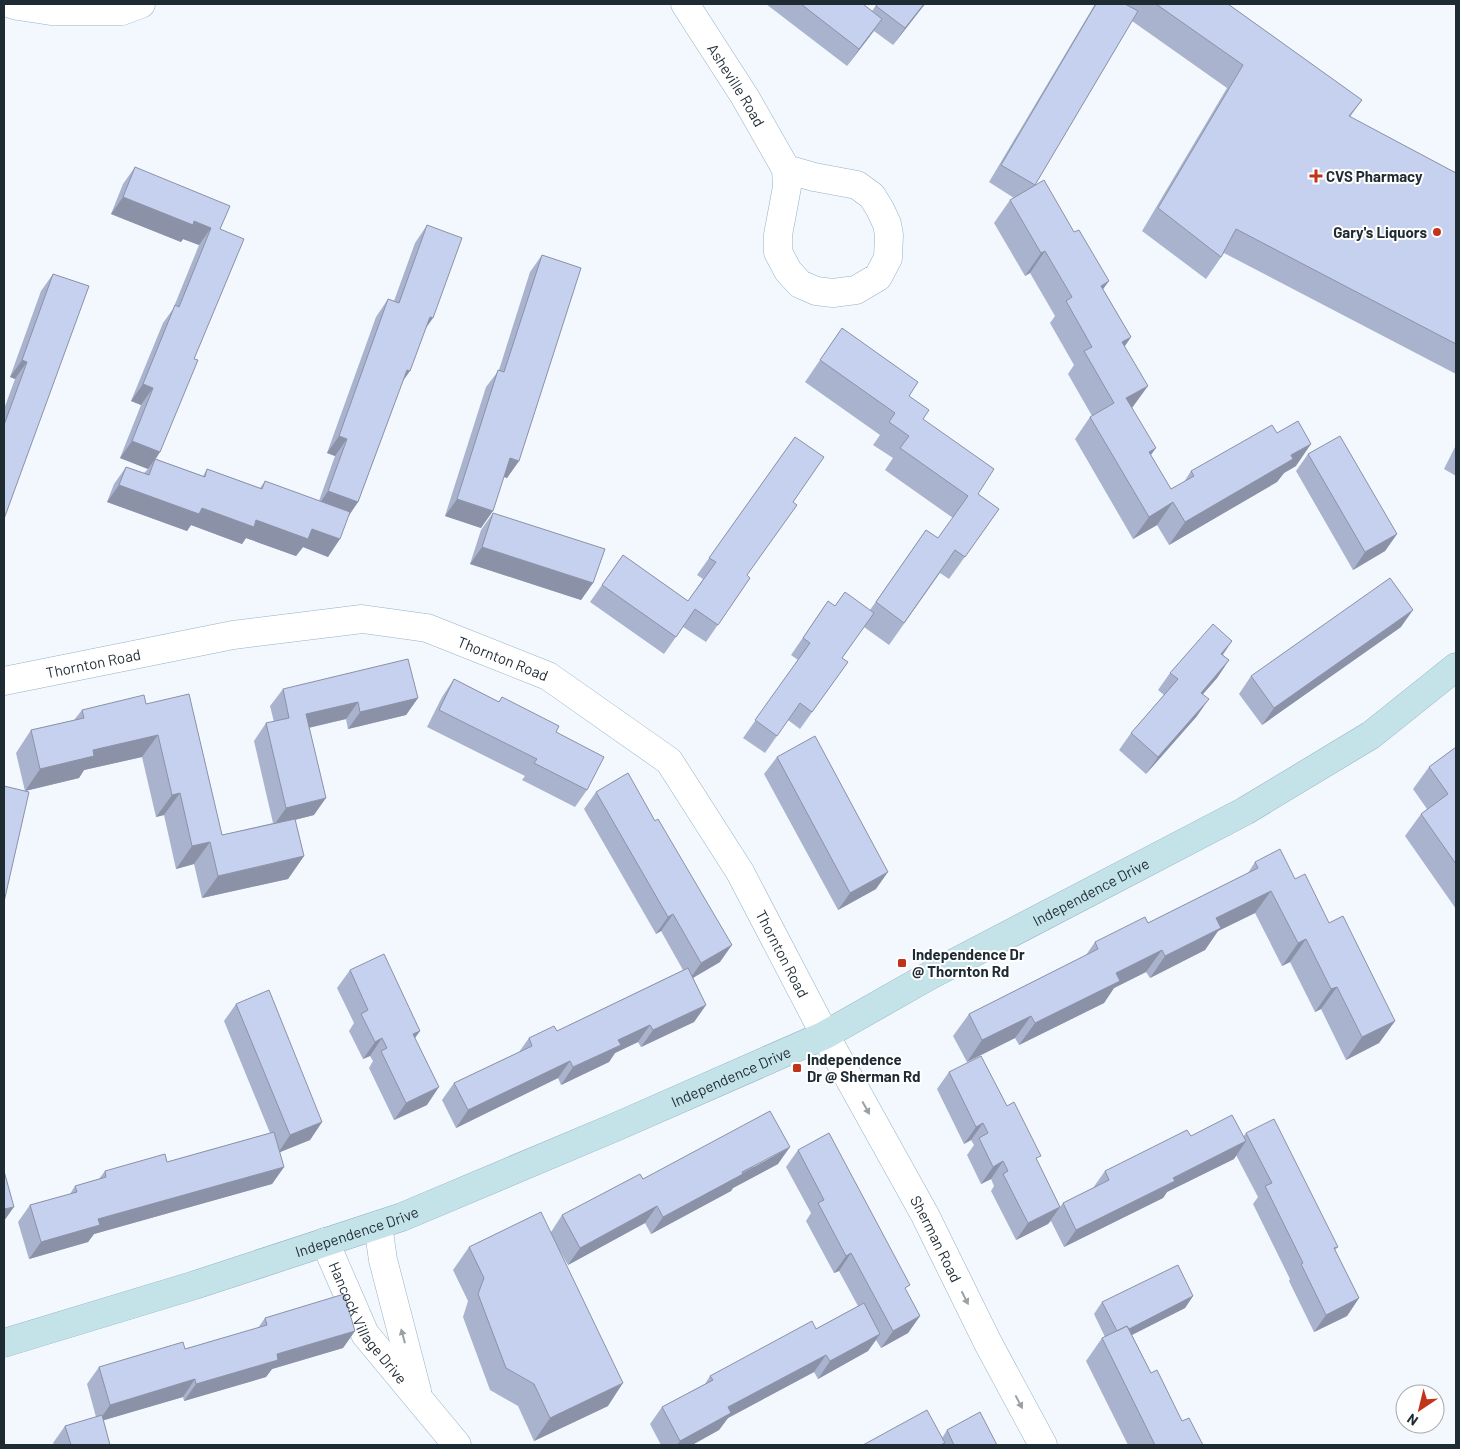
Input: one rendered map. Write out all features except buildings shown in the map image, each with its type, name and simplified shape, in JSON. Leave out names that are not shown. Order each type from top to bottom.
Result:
[{"type":"main road","name":"Independence Drive","points":[[4,1343],[186,1288],[402,1217],[609,1130],[825,1034],[918,981],[1246,811],[1371,735],[1456,667]]},
{"type":"street","points":[[16,5],[50,11],[122,11],[141,4]]},
{"type":"street","name":"Asheville Road","points":[[685,4],[744,97],[786,169]]},
{"type":"street","points":[[786,169],[814,177],[857,185],[872,196],[887,224],[889,235],[888,258],[878,277],[856,290],[816,291],[800,284],[788,271],[778,252],[778,235],[787,188],[786,169]]},
{"type":"street","name":"Thornton Road","points":[[4,681],[233,634],[362,619],[427,628],[548,676],[669,761],[740,872],[825,1034]]},
{"type":"street","name":"Sherman Road","points":[[825,1034],[924,1215],[988,1343],[1043,1445]]},
{"type":"street","name":"Hancock Village Drive","points":[[378,1225],[383,1260],[419,1400]]},
{"type":"street","name":"Hancock Village Drive","points":[[325,1242],[365,1334],[457,1445]]},
{"type":"place","name":"CVS Pharmacy","points":[[1316,176]]},
{"type":"place","name":"Gary's Liquors","points":[[1437,232]]},
{"type":"place","name":"Independence Dr @ Thornton Rd","points":[[902,963]]},
{"type":"place","name":"Independence Dr @ Sherman Rd","points":[[797,1068]]}]
